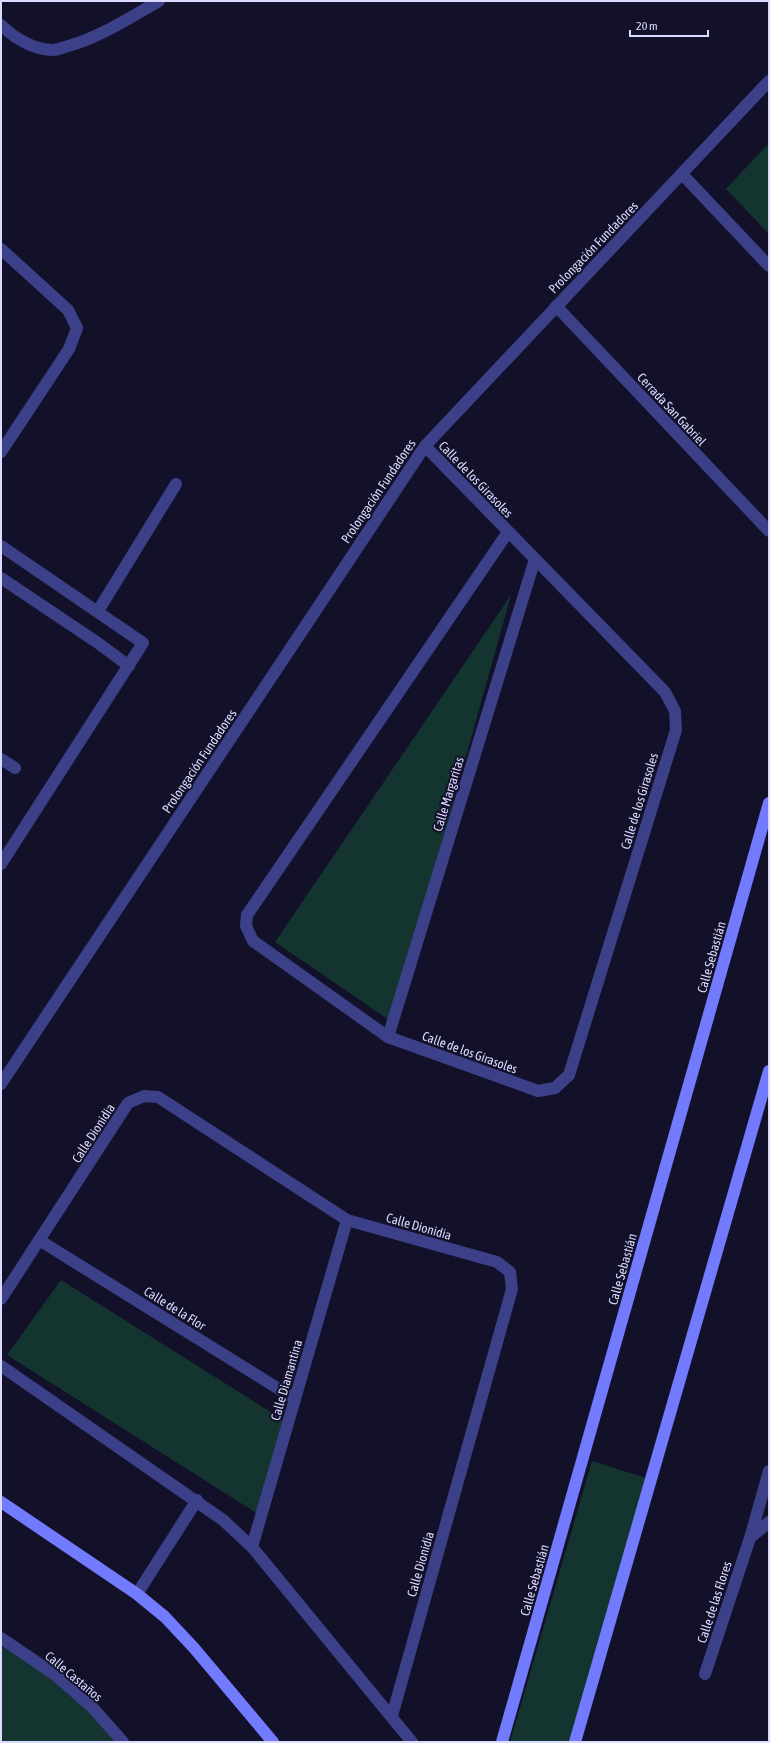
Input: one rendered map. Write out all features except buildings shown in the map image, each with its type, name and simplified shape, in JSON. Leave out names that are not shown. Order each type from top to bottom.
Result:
[{"type":"main road","name":"Calle Sebastián","points":[[502,1742],[769,803]]},
{"type":"main road","points":[[575,1742],[769,1071]]},
{"type":"main road","points":[[1,1502],[137,1594],[165,1617],[194,1648],[273,1742]]},
{"type":"street","points":[[1,25],[8,32],[32,46],[53,50],[77,44],[114,27],[159,1]]},
{"type":"street","name":"Prolongación Fundadores","points":[[1,1084],[425,446],[769,81]]},
{"type":"street","points":[[682,174],[769,266]]},
{"type":"street","points":[[1,249],[68,310],[78,328],[69,348],[1,452]]},
{"type":"street","name":"Cerrada San Gabriel","points":[[556,306],[769,531]]},
{"type":"street","name":"Calle de los Girasoles","points":[[425,446],[665,692],[675,711],[676,730],[569,1075],[555,1088],[538,1091],[388,1037],[254,941],[246,926],[247,915],[508,532]]},
{"type":"street","points":[[98,611],[176,484]]},
{"type":"street","points":[[1,546],[143,643],[1,864]]},
{"type":"street","name":"Calle Margaritas","points":[[388,1037],[535,559]]},
{"type":"street","points":[[1,578],[98,643],[129,666]]},
{"type":"street","points":[[1,759],[15,768]]},
{"type":"street","name":"Calle Dionidia","points":[[1,1299],[128,1103],[144,1096],[158,1097],[348,1220],[497,1262],[510,1272],[512,1289],[392,1716]]},
{"type":"street","name":"Calle Diamantina","points":[[252,1547],[348,1220]]},
{"type":"street","name":"Calle de la Flor","points":[[39,1240],[296,1399]]},
{"type":"street","points":[[1,1366],[224,1520],[252,1547],[412,1742]]},
{"type":"street","name":"Calle de las Flores","points":[[705,1674],[750,1538],[769,1471]]},
{"type":"street","points":[[137,1594],[196,1500]]},
{"type":"street","points":[[750,1538],[769,1522]]},
{"type":"street","name":"Calle Castaños","points":[[2,1641],[54,1674],[92,1707],[123,1742]]},
{"type":"green space","points":[[769,143],[769,234],[726,189]]},
{"type":"green space","points":[[511,595],[392,1022],[275,942]]},
{"type":"green space","points":[[61,1280],[288,1423],[261,1516],[7,1355]]},
{"type":"green space","points":[[592,1461],[649,1479],[575,1742],[510,1742]]},
{"type":"green space","points":[[5,1645],[51,1679],[89,1712],[116,1742],[1,1742],[1,1650]]}]
